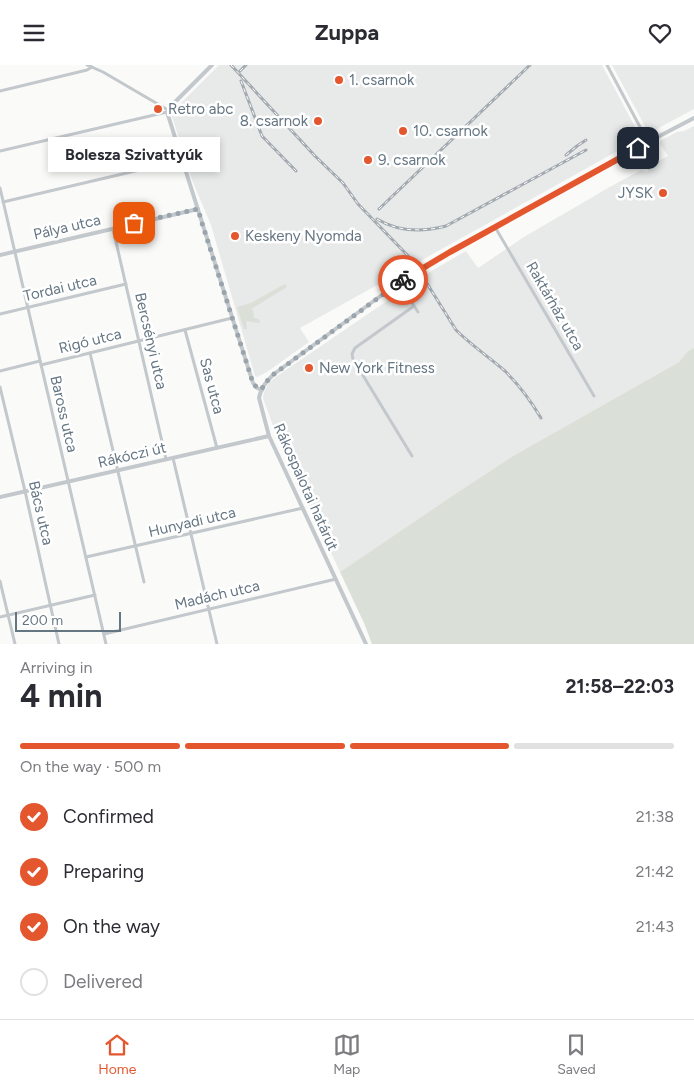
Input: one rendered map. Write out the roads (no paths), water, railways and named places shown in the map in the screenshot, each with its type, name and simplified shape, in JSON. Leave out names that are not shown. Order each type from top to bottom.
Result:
[{"type":"street","points":[[87,65],[103,72],[168,111],[253,383],[257,388],[262,389],[264,384],[274,374],[399,282],[430,263],[694,118]]},
{"type":"street","points":[[0,151],[168,111],[212,65]]},
{"type":"street","points":[[607,65],[648,142]]},
{"type":"street","points":[[0,91],[87,70],[92,67]]},
{"type":"street","points":[[3,202],[183,160]]},
{"type":"street","name":"Baross utca","points":[[0,188],[106,644]]},
{"type":"street","name":"Pálya utca","points":[[0,255],[198,209]]},
{"type":"street","name":"Raktárház utca","points":[[495,227],[594,397]]},
{"type":"street","name":"Bercsényi utca","points":[[113,228],[166,459]]},
{"type":"street","points":[[399,282],[418,312]]},
{"type":"street","name":"Tordai utca","points":[[0,314],[126,284]]},
{"type":"street","points":[[412,457],[353,359],[352,354],[355,348],[414,306]]},
{"type":"street","name":"Rigó utca","points":[[0,371],[90,353],[232,318]]},
{"type":"street","name":"Sas utca","points":[[185,330],[217,448]]},
{"type":"street","points":[[90,353],[144,582]]},
{"type":"street","name":"Bács utca","points":[[0,387],[59,644]]},
{"type":"street","name":"Rákospalotai határút","points":[[262,389],[260,404],[269,436],[366,644]]},
{"type":"street","name":"Rákóczi út","points":[[0,497],[269,436]]},
{"type":"street","points":[[173,457],[217,644]]},
{"type":"street","name":"Hunyadi utca","points":[[86,557],[303,508]]},
{"type":"street","name":"Madách utca","points":[[104,634],[336,579]]},
{"type":"street","points":[[0,581],[15,644]]},
{"type":"street","points":[[0,617],[95,595]]},
{"type":"railway","points":[[231,65],[315,156],[343,183],[358,204],[413,261],[456,330],[505,371],[524,393],[541,418]]},
{"type":"railway","points":[[240,71],[246,65]]},
{"type":"railway","points":[[379,209],[530,65]]},
{"type":"railway","points":[[241,81],[262,136],[296,171]]},
{"type":"railway","points":[[566,155],[586,140]]},
{"type":"railway","points":[[377,219],[402,229],[411,230],[446,226],[586,150]]},
{"type":"place","name":"1. csarnok","points":[[339,80]]},
{"type":"place","name":"Retro abc","points":[[158,109]]},
{"type":"place","name":"8. csarnok","points":[[318,121]]},
{"type":"place","name":"10. csarnok","points":[[403,131]]},
{"type":"place","name":"9. csarnok","points":[[368,160]]},
{"type":"place","name":"JYSK","points":[[663,193]]},
{"type":"place","name":"Bolesza Szivattyúk","points":[[134,223]]},
{"type":"place","name":"Keskeny Nyomda","points":[[235,236]]},
{"type":"place","name":"New York Fitness","points":[[309,368]]}]
